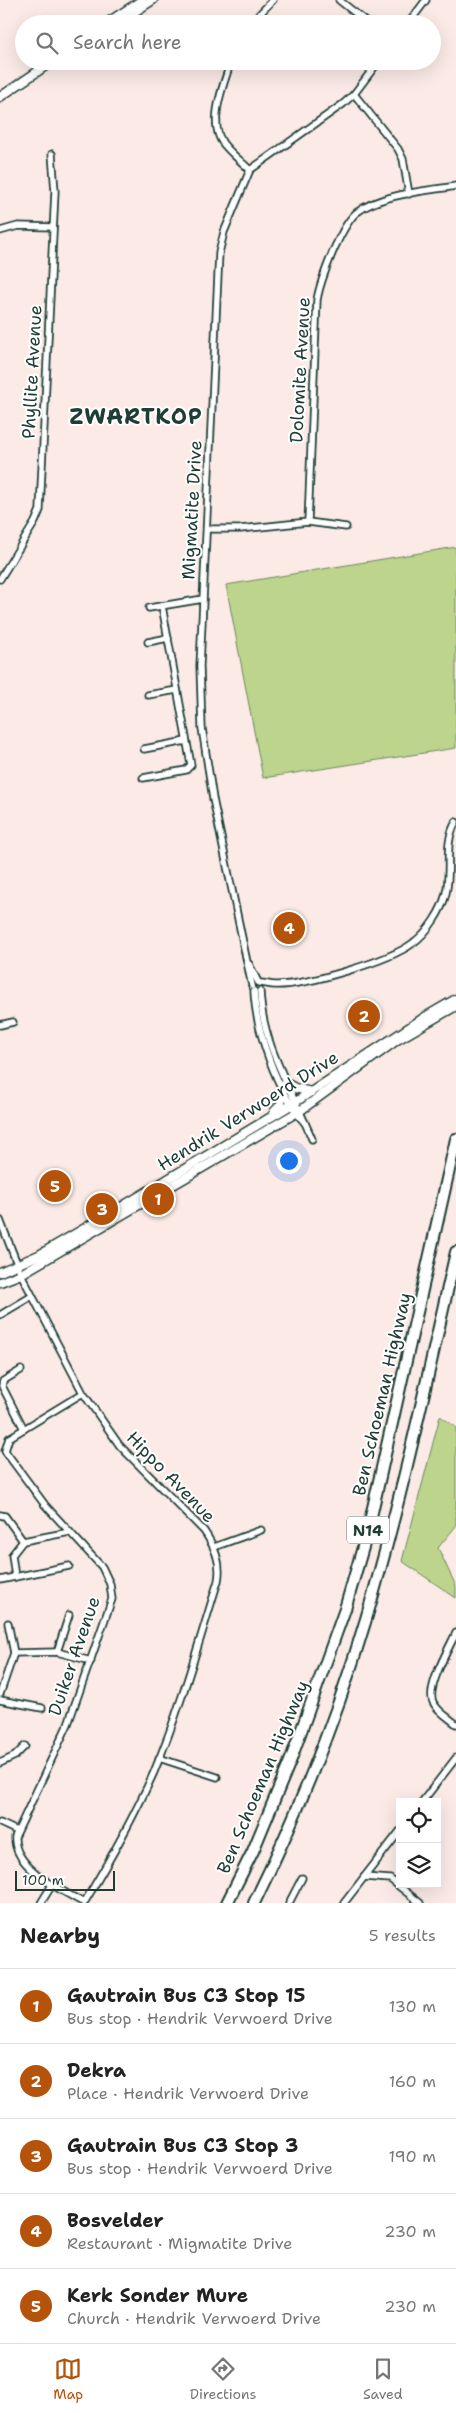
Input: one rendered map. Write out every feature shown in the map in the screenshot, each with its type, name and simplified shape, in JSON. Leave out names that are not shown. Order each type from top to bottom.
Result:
[{"type":"highway","name":"Ben Schoeman Highway","points":[[227,1903],[253,1851],[291,1759],[345,1609],[368,1530],[456,1140]]},
{"type":"highway","name":"N14","points":[[254,1903],[314,1769],[366,1620],[390,1534],[456,1252]]},
{"type":"main road","points":[[121,15],[144,2],[153,0]]},
{"type":"main road","points":[[127,15],[144,2]]},
{"type":"main road","points":[[0,97],[40,70]]},
{"type":"main road","name":"Hendrik Verwoerd Drive","points":[[0,1282],[311,1092],[424,1017],[456,999]]},
{"type":"main road","name":"Hendrik Verwoerd Drive","points":[[0,1272],[19,1270],[299,1112],[397,1040],[456,1006]]},
{"type":"main road","points":[[270,1117],[281,1104],[285,1086],[311,1092]]},
{"type":"street","points":[[259,15],[273,0]]},
{"type":"street","points":[[339,0],[358,15]]},
{"type":"street","points":[[415,15],[426,0]]},
{"type":"street","points":[[228,70],[220,100],[218,131],[224,144],[250,170],[354,94],[373,70]]},
{"type":"street","points":[[354,94],[398,148],[403,159],[409,194]]},
{"type":"street","name":"Phyllite Avenue","points":[[0,577],[35,522],[40,510],[55,191],[52,154]]},
{"type":"street","name":"Migmatite Drive","points":[[250,170],[224,232],[219,253],[200,666],[202,728],[213,799],[249,964],[257,987],[258,1023],[265,1050],[306,1124],[312,1139]]},
{"type":"street","name":"Dolomite Avenue","points":[[308,522],[317,300],[322,277],[342,233],[355,214],[370,204],[409,194],[456,186]]},
{"type":"street","points":[[0,231],[18,226],[52,227]]},
{"type":"street","points":[[207,529],[240,529],[308,522],[346,527]]},
{"type":"street","points":[[150,608],[203,599]]},
{"type":"street","points":[[143,778],[190,768],[162,606]]},
{"type":"street","points":[[148,642],[168,638]]},
{"type":"street","points":[[148,695],[177,690]]},
{"type":"street","points":[[144,749],[186,741]]},
{"type":"street","points":[[257,987],[314,978],[363,965],[396,953],[413,943],[435,917],[444,898],[448,884],[451,832],[456,822]]},
{"type":"street","points":[[0,1026],[13,1022]]},
{"type":"street","name":"Hippo Avenue","points":[[0,1220],[19,1270],[83,1393],[114,1439],[204,1531],[214,1547],[219,1568],[218,1581],[188,1677],[159,1758],[117,1848],[84,1903]]},
{"type":"street","points":[[0,1315],[32,1296]]},
{"type":"street","points":[[21,1370],[3,1381],[2,1386],[24,1429]]},
{"type":"street","points":[[0,1442],[83,1393]]},
{"type":"street","name":"Duiker Avenue","points":[[9,1438],[2,1450],[45,1505],[102,1567],[112,1599],[68,1724],[17,1831]]},
{"type":"street","points":[[0,1515],[5,1516],[22,1541]]},
{"type":"street","points":[[214,1547],[262,1530]]},
{"type":"street","points":[[15,1577],[12,1556],[22,1541],[70,1532]]},
{"type":"street","points":[[0,1580],[69,1566]]},
{"type":"street","points":[[57,1652],[69,1615]]},
{"type":"street","points":[[0,1694],[14,1653],[8,1623]]},
{"type":"street","points":[[456,1633],[432,1686],[432,1697],[434,1705],[456,1724]]},
{"type":"street","points":[[14,1653],[57,1652],[91,1661]]},
{"type":"street","points":[[0,1700],[42,1708]]},
{"type":"street","points":[[0,1763],[15,1756],[26,1746]]},
{"type":"street","points":[[159,1758],[217,1777]]},
{"type":"street","points":[[425,1798],[456,1758]]},
{"type":"street","points":[[0,1823],[17,1831],[15,1844],[18,1853],[30,1868],[52,1885],[84,1903]]},
{"type":"street","points":[[344,1903],[396,1836]]},
{"type":"street","points":[[364,1877],[390,1879],[420,1903]]},
{"type":"street","points":[[289,1903],[302,1878]]},
{"type":"street","points":[[41,1903],[52,1885]]},
{"type":"green space","points":[[456,547],[456,748],[263,778],[226,585]]},
{"type":"green space","points":[[440,1416],[456,1427],[456,1526],[438,1548],[456,1586],[456,1598],[402,1561]]},
{"type":"place","name":"Bosvelder","points":[[289,928]]},
{"type":"place","name":"Dekra","points":[[364,1016]]},
{"type":"place","name":"Kerk Sonder Mure","points":[[55,1186]]},
{"type":"place","name":"Gautrain Bus C3 Stop 15","points":[[158,1199]]},
{"type":"place","name":"Gautrain Bus C3 Stop 3","points":[[102,1209]]},
{"type":"district","name":"ZWARTKOP","points":[[136,416]]}]
